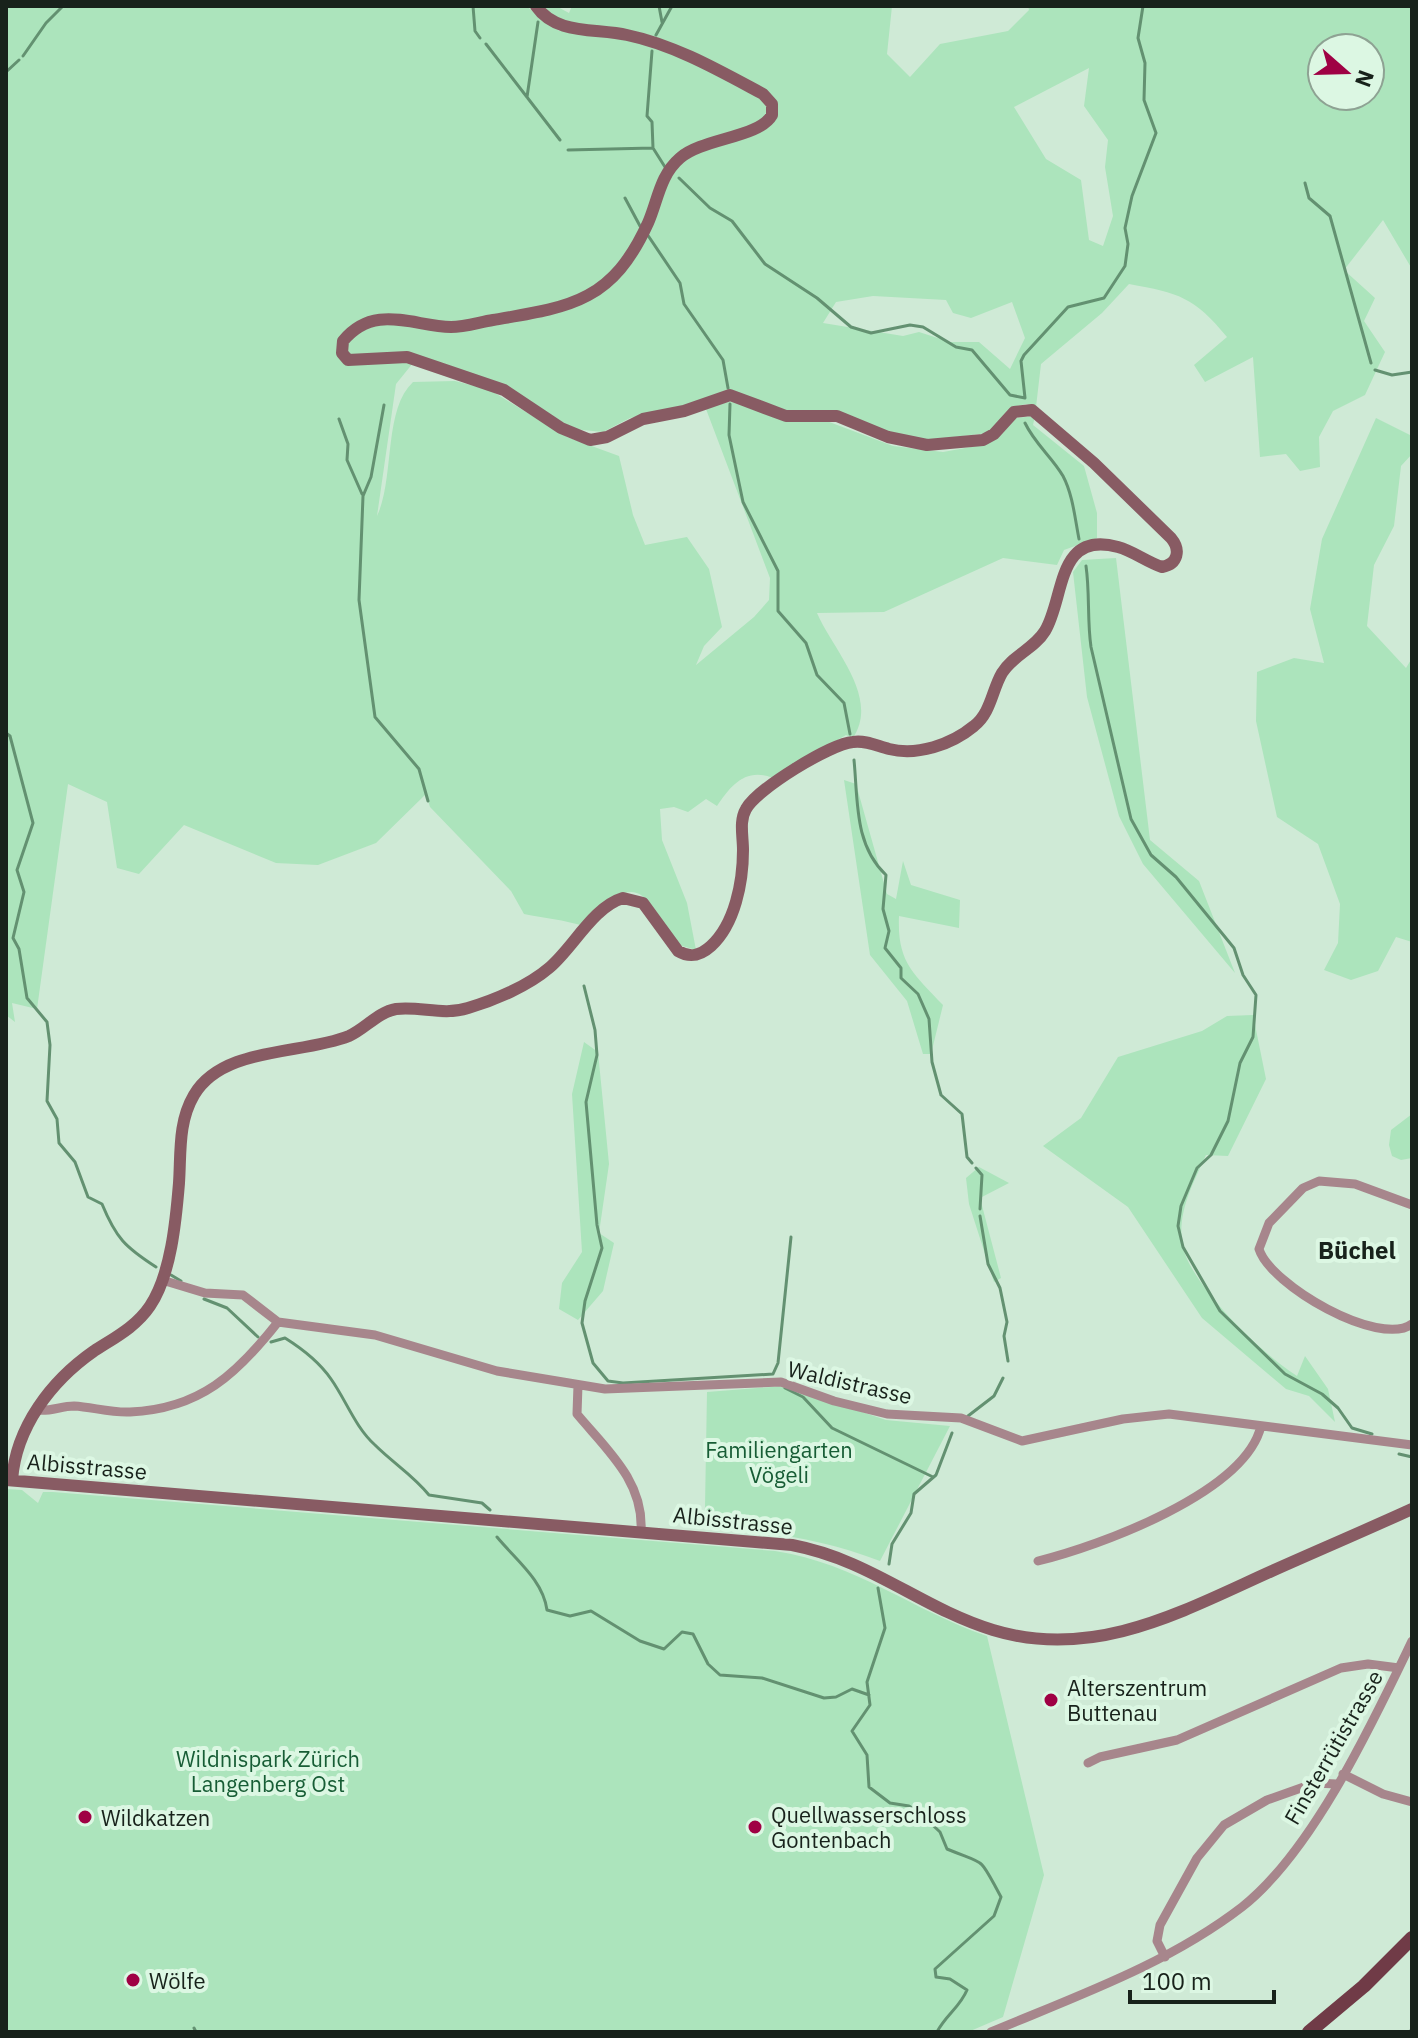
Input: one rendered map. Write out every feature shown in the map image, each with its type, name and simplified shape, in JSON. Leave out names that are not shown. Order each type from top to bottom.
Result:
[{"type":"main road","points":[[1309,2032],[1364,1986],[1412,1938]]},
{"type":"street","points":[[9,1480],[18,1445],[37,1410],[70,1370],[139,1320],[154,1299],[162,1280],[177,1202],[184,1121],[194,1094],[210,1076],[243,1061],[344,1038],[394,1010],[449,1013],[473,1007],[544,972],[610,905],[623,898],[643,903],[678,951],[687,955],[702,953],[718,938],[734,905],[742,865],[742,820],[756,797],[843,744],[860,742],[916,751],[943,743],[972,728],[986,711],[1008,664],[1046,629],[1066,567],[1081,551],[1116,546],[1162,567],[1170,565],[1177,557],[1177,546],[1171,538],[1094,463],[1032,410],[1014,412],[994,434],[983,440],[927,445],[888,437],[837,416],[786,416],[730,395],[684,411],[635,421],[607,437],[590,440],[561,428],[499,388],[454,376],[407,357],[395,355],[352,362],[342,353],[346,337],[375,320],[405,318],[456,326],[559,309],[589,300],[612,276],[639,238],[674,164],[694,148],[770,120],[773,107],[763,94],[687,56],[627,35],[559,25],[536,6]]},
{"type":"street","points":[[1412,1205],[1355,1184],[1319,1181],[1303,1188],[1269,1223],[1259,1242],[1263,1259],[1277,1275],[1339,1314],[1388,1331],[1404,1330],[1412,1324]]},
{"type":"street","points":[[37,1410],[73,1406],[127,1412],[189,1400],[229,1377],[278,1322],[243,1295],[205,1293],[162,1280]]},
{"type":"street","name":"Waldistrasse","points":[[278,1322],[375,1335],[497,1371],[578,1385],[650,1389],[781,1382],[834,1401],[887,1414],[961,1418],[1022,1441],[1145,1416],[1196,1416],[1412,1445]]},
{"type":"street","points":[[578,1385],[577,1414],[624,1467],[639,1510],[641,1531]]},
{"type":"street","points":[[1038,1561],[1108,1542],[1173,1509],[1242,1463],[1254,1448],[1261,1426]]},
{"type":"street","name":"Albisstrasse","points":[[9,1480],[641,1531],[809,1548],[856,1563],[958,1617],[990,1630],[1040,1639],[1084,1639],[1121,1633],[1169,1617],[1412,1509]]},
{"type":"street","name":"Finsterrütistrasse","points":[[991,2032],[1165,1957],[1245,1905],[1311,1827],[1381,1709],[1412,1641]]},
{"type":"street","points":[[1088,1763],[1100,1757],[1177,1740],[1341,1668],[1368,1664],[1399,1668]]},
{"type":"street","points":[[1343,1774],[1383,1794],[1412,1802]]},
{"type":"street","points":[[1165,1957],[1157,1941],[1160,1925],[1197,1858],[1224,1825],[1267,1800],[1315,1783],[1337,1784]]},
{"type":"green space","points":[[6,6],[526,6],[559,31],[562,30],[542,6],[556,6],[569,13],[572,6],[892,6],[887,54],[910,77],[940,44],[1008,31],[1029,10],[1028,6],[1412,6],[1412,269],[1383,220],[1344,270],[1375,298],[1364,321],[1385,352],[1365,395],[1333,411],[1319,437],[1320,467],[1300,471],[1286,454],[1260,457],[1253,357],[1205,382],[1194,365],[1227,337],[1205,313],[1184,299],[1161,290],[1129,284],[1102,313],[1041,364],[1036,407],[1026,404],[1014,407],[988,433],[929,440],[772,407],[729,389],[697,403],[630,418],[603,432],[573,429],[507,386],[413,363],[396,384],[377,516],[386,483],[397,409],[413,382],[455,381],[490,390],[567,437],[619,456],[633,515],[645,545],[687,537],[709,569],[722,627],[704,646],[696,665],[754,617],[769,600],[770,578],[706,409],[722,402],[736,401],[788,422],[824,420],[893,446],[943,452],[982,445],[1015,418],[1035,416],[1033,425],[1084,466],[1097,513],[1097,538],[1064,550],[1057,565],[1003,558],[884,612],[817,613],[858,690],[860,722],[853,738],[846,735],[773,778],[747,776],[728,791],[717,806],[706,799],[688,812],[674,807],[660,809],[662,840],[687,903],[696,950],[679,945],[656,910],[638,893],[628,892],[616,897],[584,926],[524,914],[511,891],[430,807],[426,794],[376,843],[318,865],[276,863],[184,825],[139,874],[117,868],[107,802],[68,784],[37,1009],[12,1003],[15,1022],[6,1015]],"holes":[[[1089,68],[1084,106],[1108,140],[1105,167],[1113,216],[1103,246],[1089,240],[1081,180],[1046,159],[1014,107]],[[873,296],[946,300],[953,313],[971,318],[1012,302],[1025,338],[1010,369],[979,342],[950,342],[919,332],[903,336],[823,323],[836,302]]]},
{"type":"green space","points":[[1376,418],[1412,436],[1412,454],[1401,466],[1394,526],[1374,565],[1367,626],[1406,668],[1412,658],[1412,942],[1396,937],[1378,971],[1351,980],[1324,970],[1338,943],[1340,904],[1318,844],[1277,817],[1256,721],[1257,672],[1294,658],[1324,663],[1310,609],[1322,539]]},
{"type":"green space","points":[[1116,558],[1150,840],[1199,881],[1235,973],[1143,864],[1119,816],[1087,697],[1073,572],[1082,560]]},
{"type":"green space","points":[[844,780],[856,784],[887,894],[896,899],[903,861],[911,885],[960,900],[959,928],[899,916],[904,956],[915,975],[943,1005],[931,1054],[923,1054],[907,1001],[870,955]]},
{"type":"green space","points":[[1253,1015],[1266,1079],[1228,1156],[1206,1155],[1184,1208],[1182,1243],[1198,1278],[1247,1335],[1297,1376],[1305,1356],[1328,1389],[1335,1422],[1309,1396],[1286,1389],[1202,1318],[1128,1207],[1043,1146],[1081,1118],[1118,1057],[1202,1031],[1227,1016]]},
{"type":"green space","points":[[584,1042],[598,1052],[609,1164],[599,1233],[614,1243],[603,1291],[578,1320],[559,1309],[562,1283],[582,1252],[572,1094]]},
{"type":"green space","points":[[1412,1114],[1412,1158],[1401,1160],[1392,1156],[1389,1145],[1391,1130]]},
{"type":"green space","points":[[979,1167],[1009,1183],[980,1198],[1001,1278],[994,1282],[969,1204],[966,1178]]},
{"type":"green space","name":"Familiengarten Vögeli","points":[[784,1386],[886,1420],[950,1426],[880,1561],[813,1541],[700,1526],[705,1507],[707,1392]]},
{"type":"green space","name":"Wildnispark Zürich Langenberg Ost","points":[[6,1489],[22,1490],[38,1503],[43,1492],[53,1492],[775,1551],[832,1566],[987,1636],[1044,1875],[1003,2017],[968,2032],[6,2032]]},
{"type":"waterway","points":[[23,56],[46,23],[63,6]]},
{"type":"waterway","points":[[473,6],[475,31],[480,38]]},
{"type":"waterway","points":[[659,6],[662,22]]},
{"type":"waterway","points":[[656,35],[672,6]]},
{"type":"waterway","points":[[679,178],[710,208],[732,221],[765,264],[817,298],[851,327],[871,333],[910,325],[923,327],[956,347],[972,350],[1010,395],[1025,398],[1021,361],[1024,355],[1068,307],[1104,298],[1125,266],[1128,244],[1125,228],[1132,196],[1156,133],[1144,100],[1145,63],[1138,38],[1143,6]]},
{"type":"waterway","points":[[527,97],[538,22]]},
{"type":"waterway","points":[[486,44],[560,140]]},
{"type":"waterway","points":[[652,51],[647,116],[652,122],[653,148],[665,167]]},
{"type":"waterway","points":[[6,72],[19,60]]},
{"type":"waterway","points":[[568,150],[653,148]]},
{"type":"waterway","points":[[1305,183],[1309,198],[1330,216],[1371,363]]},
{"type":"waterway","points":[[625,198],[640,226]]},
{"type":"waterway","points":[[647,234],[680,283],[684,304],[723,360],[728,388]]},
{"type":"waterway","points":[[1375,370],[1392,375],[1412,372]]},
{"type":"waterway","points":[[730,404],[729,435],[743,502],[778,571],[778,611],[806,643],[817,675],[844,703],[850,734]]},
{"type":"waterway","points":[[384,405],[371,477],[363,496],[359,600],[375,717],[419,769],[428,801]]},
{"type":"waterway","points":[[339,419],[348,444],[347,460],[362,494]]},
{"type":"waterway","points":[[1025,423],[1063,476],[1079,539]]},
{"type":"waterway","points":[[1086,566],[1091,647],[1131,819],[1151,855],[1176,877],[1234,948],[1243,975],[1256,995],[1253,1037],[1240,1063],[1228,1121],[1211,1155],[1197,1168],[1181,1206],[1178,1226],[1183,1247],[1220,1311],[1285,1374],[1322,1394],[1338,1408],[1352,1428],[1372,1434]]},
{"type":"waterway","points":[[6,733],[10,736],[33,823],[17,870],[24,892],[13,938],[19,949],[27,998],[47,1022],[50,1045],[47,1101],[57,1119],[59,1143],[75,1162],[88,1197],[102,1204],[123,1241],[156,1267]]},
{"type":"waterway","points":[[854,760],[857,806],[863,836],[868,850],[886,875],[883,909],[889,931],[885,948],[901,968],[901,978],[918,994],[929,1019],[932,1062],[941,1095],[962,1114],[967,1157],[972,1163]]},
{"type":"waterway","points":[[584,986],[595,1030],[597,1055],[586,1102],[597,1225],[602,1248],[585,1301],[582,1323],[593,1363],[608,1381],[623,1383],[773,1374],[778,1363],[791,1237]]},
{"type":"waterway","points":[[976,1168],[982,1175],[980,1209]]},
{"type":"waterway","points":[[980,1216],[988,1264],[1000,1288],[1007,1322],[1004,1336],[1008,1361]]},
{"type":"waterway","points":[[171,1275],[181,1281]]},
{"type":"waterway","points":[[204,1299],[227,1308],[258,1337]]},
{"type":"waterway","points":[[271,1342],[285,1338],[316,1362],[331,1379],[368,1438],[429,1495],[482,1503],[490,1510]]},
{"type":"waterway","points":[[968,1416],[994,1396],[1003,1378]]},
{"type":"waterway","points":[[785,1388],[803,1397],[832,1428],[933,1477]]},
{"type":"waterway","points":[[889,1564],[892,1544],[911,1513],[914,1494],[936,1475],[952,1433]]},
{"type":"waterway","points":[[1399,1454],[1412,1457]]},
{"type":"waterway","points":[[497,1537],[528,1571],[540,1589],[547,1610],[570,1616],[591,1611],[640,1641],[664,1649],[682,1632],[693,1634],[708,1664],[720,1675],[762,1678],[824,1698],[836,1697],[852,1689],[869,1695]]},
{"type":"waterway","points":[[878,1588],[885,1628],[867,1682],[870,1705],[852,1731],[867,1755],[869,1787],[890,1803],[909,1806],[921,1814],[940,1832],[947,1849],[981,1864],[1001,1897],[994,1916],[935,1969],[936,1977],[950,1979],[967,1990],[937,2032]]},
{"type":"waterway","points":[[194,2028],[196,2032]]},
{"type":"place","name":"Alterszentrum Buttenau","points":[[1051,1700]]},
{"type":"place","name":"Wildkatzen","points":[[85,1817]]},
{"type":"place","name":"Quellwasserschloss Gontenbach","points":[[755,1827]]},
{"type":"place","name":"Wölfe","points":[[133,1980]]},
{"type":"district","name":"Büchel","points":[[1357,1250]]}]
